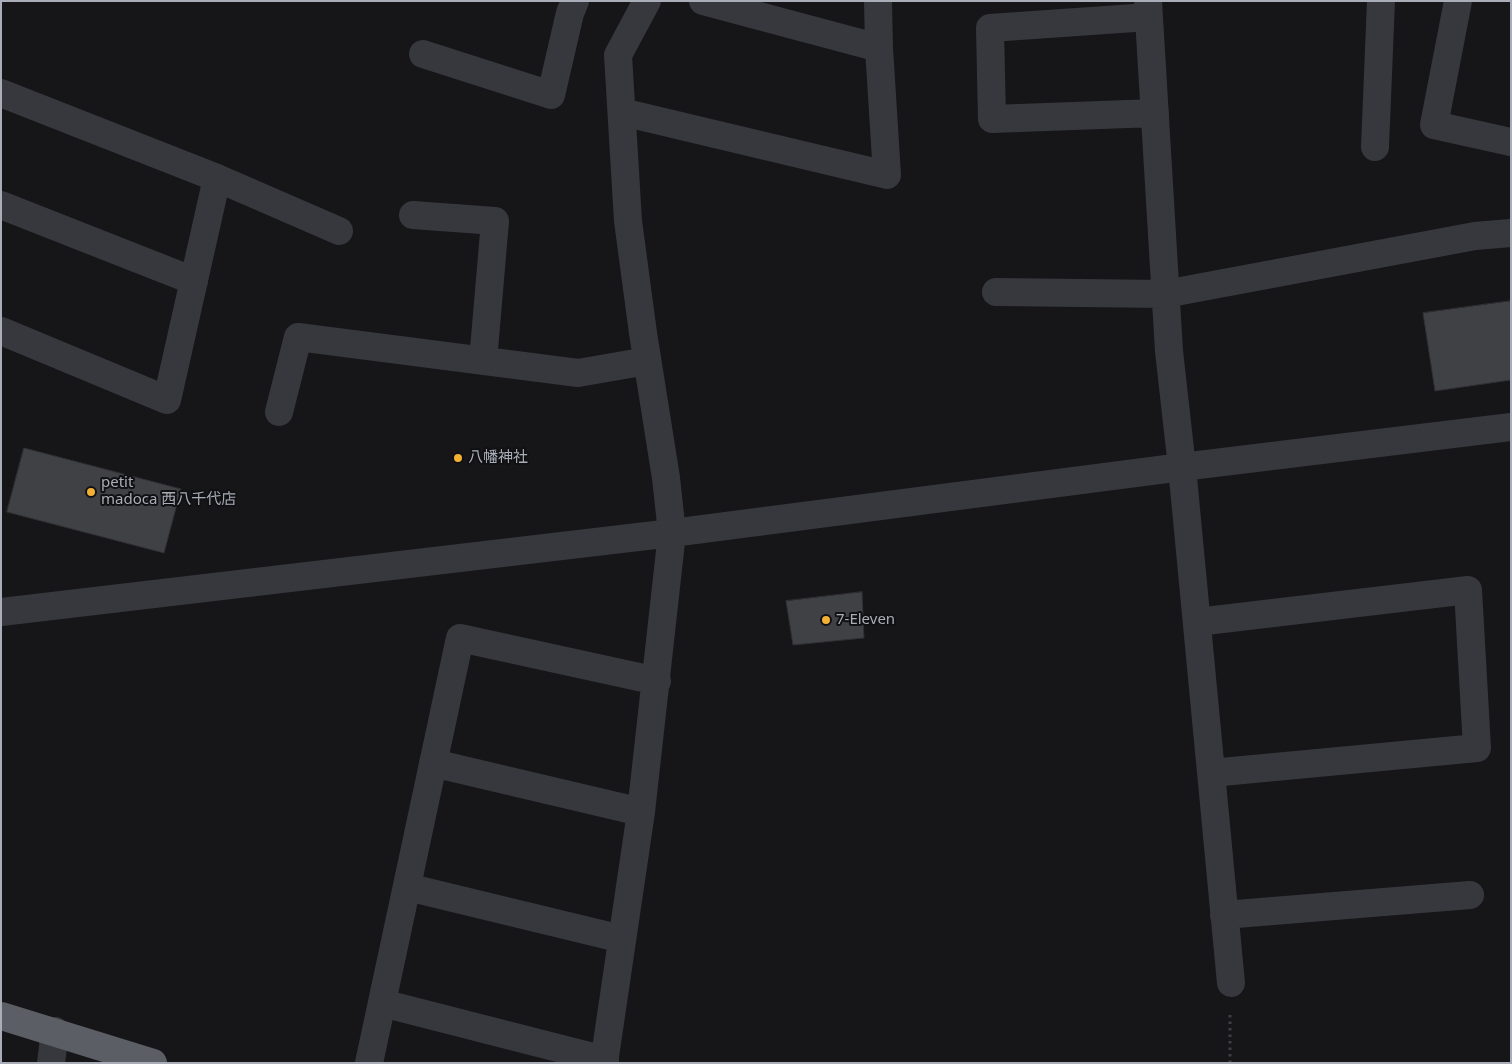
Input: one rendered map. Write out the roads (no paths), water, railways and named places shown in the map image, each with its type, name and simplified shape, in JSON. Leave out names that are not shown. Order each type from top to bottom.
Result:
[{"type":"highway","points":[[1,1016],[55,1031],[153,1063]]},
{"type":"street","points":[[423,54],[551,95],[570,13],[575,1]]},
{"type":"street","points":[[382,1003],[605,1061],[641,812],[672,533],[666,478],[647,361],[628,221],[618,55],[647,1]]},
{"type":"street","points":[[703,1],[879,48]]},
{"type":"street","points":[[622,112],[886,175],[878,1]]},
{"type":"street","points":[[1375,147],[1381,1]]},
{"type":"street","points":[[1458,1],[1434,125],[1511,142]]},
{"type":"street","points":[[1154,113],[992,119],[990,28],[1148,9],[1169,351],[1182,467],[1231,983]]},
{"type":"street","points":[[1,93],[217,178],[338,231]]},
{"type":"street","points":[[1,331],[167,400],[217,178]]},
{"type":"street","points":[[1,205],[194,281]]},
{"type":"street","points":[[413,215],[495,221],[483,361]]},
{"type":"street","points":[[996,292],[1165,294],[1475,236],[1511,233]]},
{"type":"street","points":[[279,412],[298,337],[578,373],[647,361]]},
{"type":"street","points":[[1,612],[672,533],[1182,467],[1511,427]]},
{"type":"street","points":[[1197,622],[1468,590],[1477,748],[1211,773]]},
{"type":"street","points":[[370,1063],[460,638],[657,681]]},
{"type":"street","points":[[433,763],[641,812]]},
{"type":"street","points":[[407,887],[622,939]]},
{"type":"street","points":[[1224,915],[1470,895]]},
{"type":"street","points":[[52,1063],[55,1031]]},
{"type":"place","name":"八幡神社","points":[[458,458]]},
{"type":"place","name":"petit madoca 西八千代店","points":[[91,492]]},
{"type":"place","name":"7-Eleven","points":[[826,620]]}]
